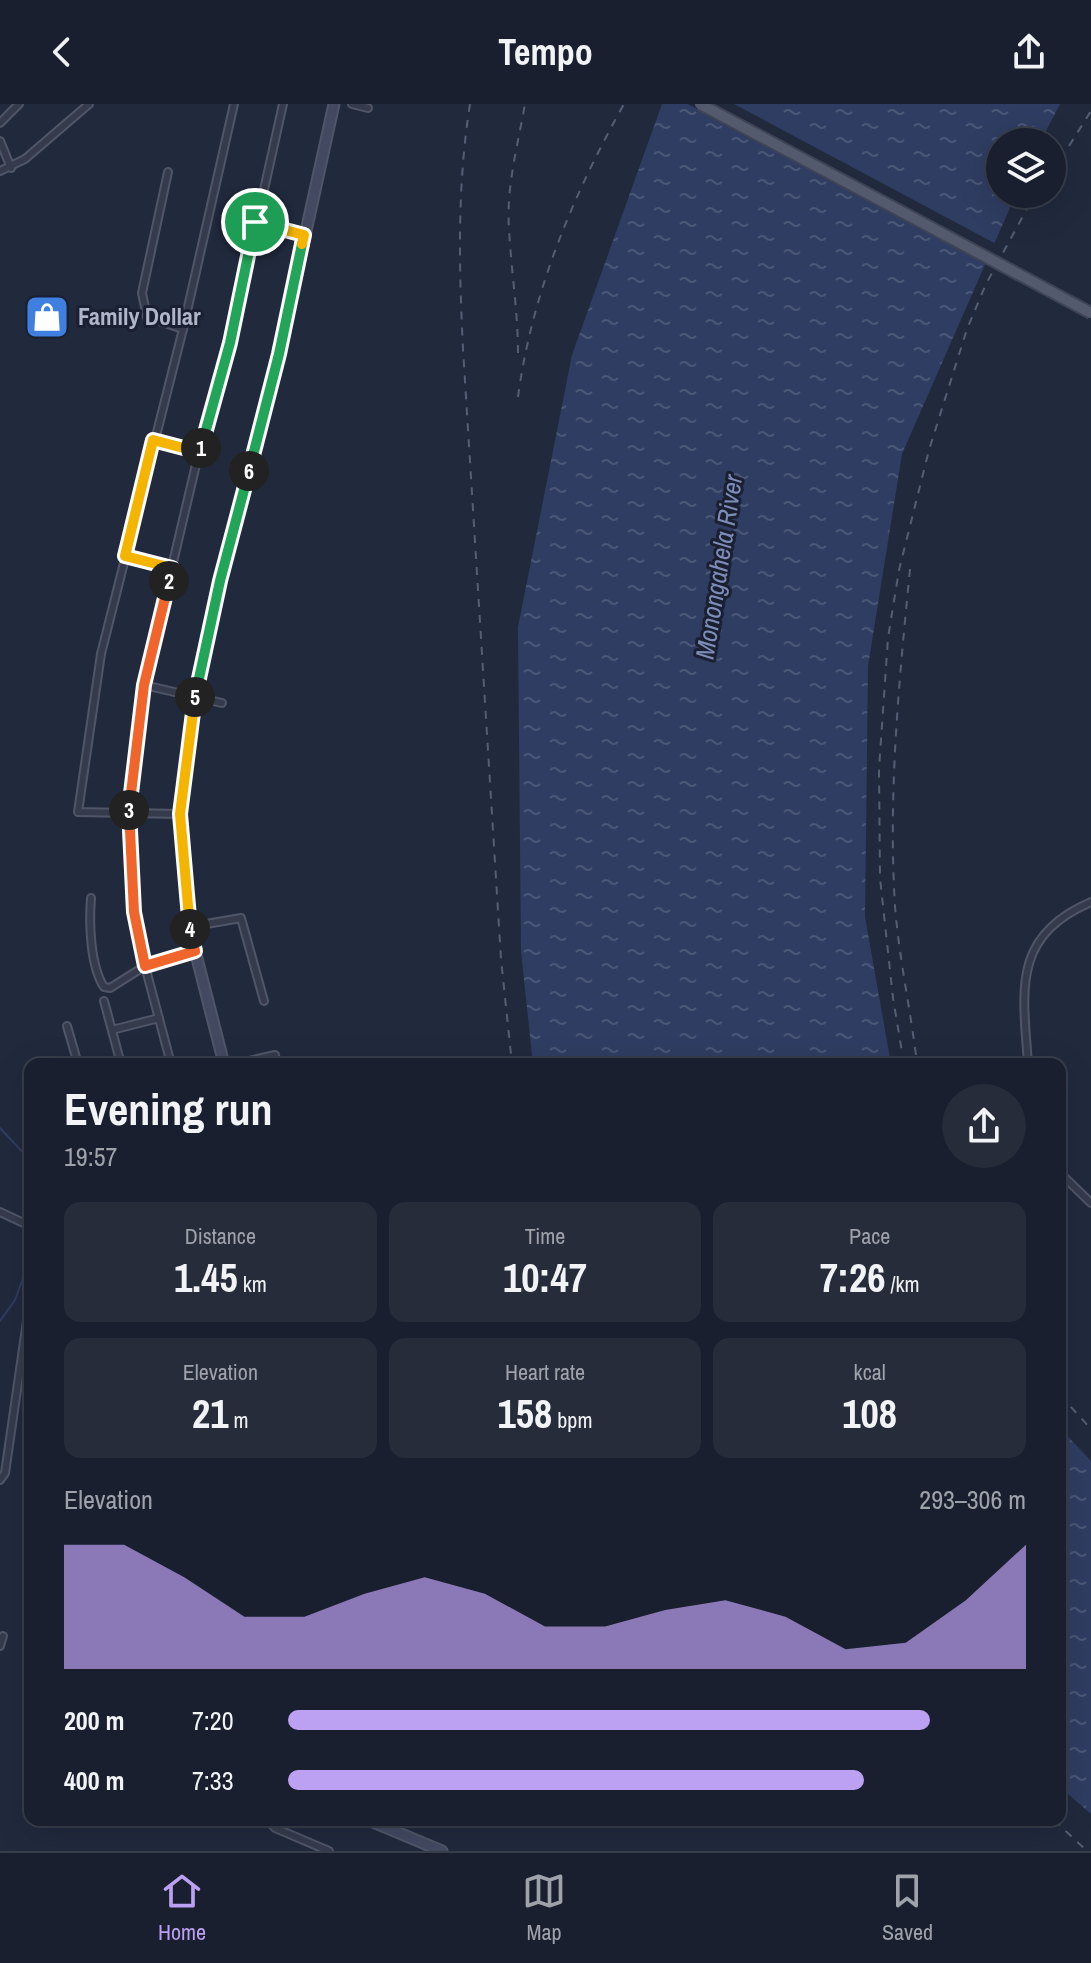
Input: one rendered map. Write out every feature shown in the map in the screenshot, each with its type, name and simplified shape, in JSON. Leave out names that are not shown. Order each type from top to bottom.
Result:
[{"type":"main road","points":[[222,1058],[189,927],[180,814],[195,696],[220,581],[279,354],[334,104]]},
{"type":"main road","points":[[700,104],[1091,313]]},
{"type":"main road","points":[[714,104],[1091,306]]},
{"type":"main road","points":[[382,1826],[442,1851]]},
{"type":"street","points":[[0,123],[19,104]]},
{"type":"street","points":[[0,171],[11,168],[89,104]]},
{"type":"street","points":[[180,814],[78,812],[101,654],[183,329],[234,104]]},
{"type":"street","points":[[169,1058],[134,912],[129,814],[144,685],[199,452],[230,343],[283,104]]},
{"type":"street","points":[[352,104],[368,108]]},
{"type":"street","points":[[0,141],[11,168]]},
{"type":"street","points":[[168,172],[142,293],[147,317],[183,329]]},
{"type":"street","points":[[255,222],[304,235]]},
{"type":"street","points":[[153,440],[199,452]]},
{"type":"street","points":[[125,556],[172,568]]},
{"type":"street","points":[[144,685],[222,703]]},
{"type":"street","points":[[91,898],[89,923],[97,972],[104,987],[110,988],[145,966],[195,951]]},
{"type":"street","points":[[1028,1058],[1023,988],[1030,959],[1044,934],[1062,918],[1091,902]]},
{"type":"street","points":[[189,927],[241,918],[264,1001]]},
{"type":"street","points":[[104,1001],[119,1058]]},
{"type":"street","points":[[112,1030],[159,1018]]},
{"type":"street","points":[[67,1026],[76,1058]]},
{"type":"street","points":[[1066,1179],[1091,1203]]},
{"type":"street","points":[[0,1212],[24,1224]]},
{"type":"street","points":[[0,1480],[5,1473],[24,1342]]},
{"type":"street","points":[[0,1646],[3,1636]]},
{"type":"street","points":[[273,1826],[329,1851]]},
{"type":"water","name":"Monongahela River","points":[[662,104],[1060,104],[1047,128],[986,128],[986,208],[1010,208],[902,454],[868,666],[865,917],[890,1058],[532,1058],[521,951],[518,627],[572,355]]},
{"type":"water","points":[[1066,1434],[1091,1461],[1091,1814],[1066,1792]]},
{"type":"pier","points":[[688,104],[734,104],[998,245],[989,264]]},
{"type":"waterway","points":[[0,1128],[24,1154]]},
{"type":"waterway","points":[[0,1321],[15,1300],[24,1271]]},
{"type":"railway","points":[[470,104],[461,196],[462,318],[501,959],[511,1058]]},
{"type":"railway","points":[[518,353],[509,197],[525,104]]},
{"type":"railway","points":[[518,397],[533,320],[557,245],[588,173],[624,104]]},
{"type":"railway","points":[[1066,151],[1091,111]]},
{"type":"railway","points":[[903,1058],[880,878],[879,769],[888,638],[899,570],[929,450],[967,329],[986,284],[1027,208]]},
{"type":"railway","points":[[910,569],[896,738],[893,864],[897,926],[916,1058]]},
{"type":"railway","points":[[1066,1402],[1091,1429]]},
{"type":"railway","points":[[1060,1826],[1087,1851]]},
{"type":"place","name":"Family Dollar","points":[[47,317]]},
{"type":"route","points":[[255,222],[304,235],[279,354],[220,581],[195,696],[180,814],[186,903],[195,951],[145,966],[134,912],[129,814],[144,685],[172,568],[125,556],[153,440],[199,452],[230,343],[255,222]]}]
